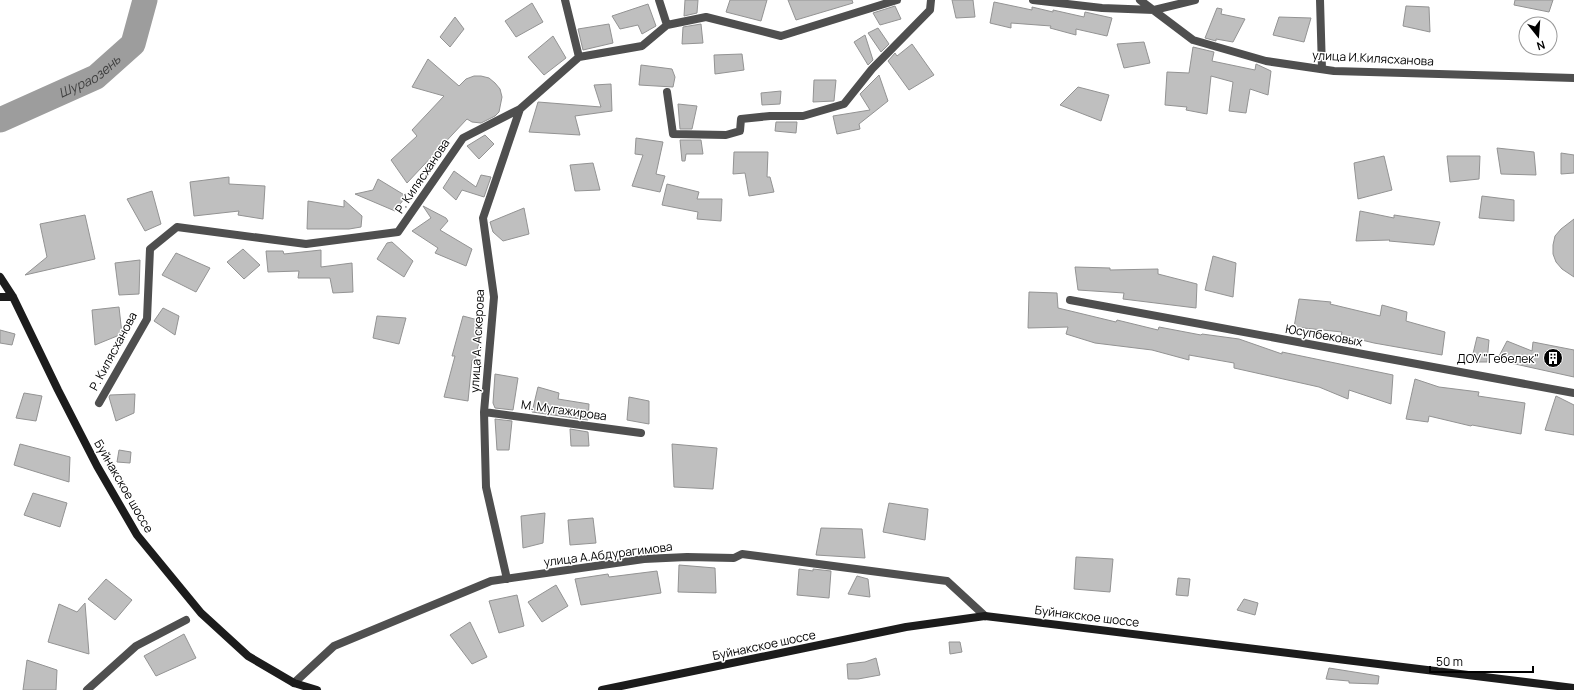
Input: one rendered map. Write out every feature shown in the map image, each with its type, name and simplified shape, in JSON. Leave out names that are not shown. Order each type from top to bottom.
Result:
[{"type":"main road","name":"Буйнакское шоссе","points":[[0,277],[13,296],[58,390],[97,466],[137,535],[202,613],[248,656],[294,683],[317,690]]},
{"type":"main road","points":[[0,297],[13,296]]},
{"type":"main road","name":"Буйнакское шоссе","points":[[602,690],[906,627],[985,616],[1574,688]]},
{"type":"street","points":[[565,0],[579,57],[642,46],[667,25],[706,17],[781,36],[897,0]]},
{"type":"street","points":[[659,0],[667,25]]},
{"type":"street","points":[[667,92],[673,134],[726,135],[740,131],[741,119],[770,116],[804,116],[844,104],[872,68],[930,10],[932,0]]},
{"type":"street","points":[[1033,0],[1102,8],[1154,10],[1196,0]]},
{"type":"street","name":"улица И.Килясханова","points":[[1140,0],[1193,40],[1266,61],[1342,71],[1574,78]]},
{"type":"street","points":[[1320,0],[1322,69]]},
{"type":"street","name":"Р. Килясханова","points":[[99,403],[147,319],[150,249],[177,227],[306,244],[398,232],[463,138],[520,109],[579,57]]},
{"type":"street","name":"улица А. Аскерова","points":[[507,579],[486,487],[484,412],[494,297],[483,218],[520,109]]},
{"type":"street","name":"Юсупбековых","points":[[1070,300],[1574,393]]},
{"type":"street","name":"М. Мугажирова","points":[[484,412],[641,433]]},
{"type":"street","name":"улица А.Абдурагимова","points":[[294,683],[334,646],[491,581],[644,559],[687,557],[734,558],[742,554],[947,581],[985,616]]},
{"type":"street","points":[[87,690],[136,646],[186,620]]},
{"type":"building","points":[[685,0],[698,0],[697,13],[684,16]]},
{"type":"building","points":[[730,0],[767,0],[761,21],[726,12]]},
{"type":"building","points":[[788,0],[852,0],[853,3],[796,20]]},
{"type":"building","points":[[952,0],[973,0],[975,17],[956,18]]},
{"type":"building","points":[[1515,0],[1553,0],[1549,12],[1514,5]]},
{"type":"building","points":[[994,2],[1032,10],[1032,7],[1084,17],[1085,12],[1112,18],[1107,36],[1076,29],[1076,35],[1050,28],[1051,26],[1011,23],[1011,28],[990,23]]},
{"type":"building","points":[[532,3],[543,22],[516,37],[505,21]]},
{"type":"building","points":[[648,4],[656,26],[642,34],[638,25],[620,29],[612,16]]},
{"type":"building","points":[[895,6],[901,19],[880,25],[873,13]]},
{"type":"building","points":[[1406,6],[1429,7],[1430,32],[1403,26]]},
{"type":"building","points":[[1217,8],[1222,9],[1221,14],[1245,19],[1233,42],[1216,39],[1216,41],[1205,38]]},
{"type":"building","points":[[455,17],[464,29],[450,47],[440,37]]},
{"type":"building","points":[[1279,17],[1311,18],[1304,42],[1273,35]]},
{"type":"building","points":[[609,24],[613,43],[583,50],[578,29]]},
{"type":"building","points":[[701,24],[703,43],[682,44],[683,27]]},
{"type":"building","points":[[878,28],[889,44],[881,52],[868,33]]},
{"type":"building","points":[[865,35],[873,60],[868,65],[854,42]]},
{"type":"building","points":[[553,36],[566,58],[544,75],[528,57]]},
{"type":"building","points":[[1144,42],[1150,63],[1124,68],[1117,44]]},
{"type":"building","points":[[912,44],[934,75],[909,90],[888,61],[895,53],[897,56]]},
{"type":"building","points":[[1193,47],[1214,52],[1212,61],[1255,70],[1256,64],[1271,71],[1268,95],[1250,89],[1246,113],[1229,111],[1233,82],[1211,76],[1207,114],[1186,110],[1187,107],[1165,105],[1167,72],[1189,73]]},
{"type":"building","points":[[742,54],[744,70],[715,74],[714,55]]},
{"type":"building","points":[[428,59],[459,86],[466,79],[474,76],[489,78],[500,89],[502,97],[499,112],[495,116],[481,123],[472,122],[467,119],[407,183],[391,160],[417,136],[412,130],[444,96],[412,87]]},
{"type":"building","points":[[641,65],[672,69],[675,77],[673,87],[639,85]]},
{"type":"building","points":[[879,75],[888,101],[859,124],[860,129],[837,134],[833,116],[870,110],[860,94]]},
{"type":"building","points":[[814,80],[836,80],[834,101],[813,102]]},
{"type":"building","points":[[611,84],[612,111],[575,116],[580,135],[529,132],[538,102],[601,107],[594,85]]},
{"type":"building","points":[[1078,87],[1109,95],[1101,121],[1060,105]]},
{"type":"building","points":[[781,91],[780,104],[762,105],[761,93]]},
{"type":"building","points":[[678,104],[697,106],[692,129],[680,129]]},
{"type":"building","points":[[776,122],[797,122],[796,133],[775,131]]},
{"type":"building","points":[[485,135],[494,144],[479,159],[467,146]]},
{"type":"building","points":[[636,138],[663,142],[656,174],[665,176],[660,192],[632,186],[643,155],[635,154]]},
{"type":"building","points":[[680,140],[701,140],[703,154],[686,154],[685,161],[682,161]]},
{"type":"building","points":[[1497,148],[1534,152],[1536,175],[1501,174]]},
{"type":"building","points":[[734,152],[768,152],[767,177],[770,177],[774,192],[749,196],[745,173],[733,174]]},
{"type":"building","points":[[1561,153],[1574,155],[1574,173],[1561,174]]},
{"type":"building","points":[[1384,156],[1392,190],[1358,199],[1354,163]]},
{"type":"building","points":[[1447,156],[1480,156],[1479,179],[1450,182]]},
{"type":"building","points":[[593,163],[600,190],[575,191],[570,165]]},
{"type":"building","points":[[454,171],[476,187],[481,175],[491,177],[484,197],[462,190],[456,200],[443,188]]},
{"type":"building","points":[[229,177],[229,184],[265,186],[263,219],[238,215],[239,211],[194,216],[190,182]]},
{"type":"building","points":[[378,179],[406,196],[395,211],[355,194],[373,190]]},
{"type":"building","points":[[667,184],[699,192],[697,199],[722,199],[721,221],[697,219],[698,212],[662,205]]},
{"type":"building","points":[[152,191],[161,224],[145,231],[127,199]]},
{"type":"building","points":[[1482,196],[1514,200],[1514,221],[1479,218]]},
{"type":"building","points":[[344,200],[362,216],[361,227],[349,229],[307,229],[308,201],[344,207]]},
{"type":"building","points":[[423,206],[446,218],[448,221],[440,230],[472,249],[466,266],[435,253],[438,248],[412,231],[431,218]]},
{"type":"building","points":[[524,208],[529,234],[503,241],[493,232],[490,222]]},
{"type":"building","points":[[1360,211],[1394,218],[1394,215],[1440,222],[1434,245],[1389,241],[1390,240],[1356,241]]},
{"type":"building","points":[[85,215],[95,259],[25,275],[47,257],[40,224]]},
{"type":"building","points":[[1574,219],[1574,277],[1562,269],[1556,262],[1553,254],[1553,245],[1555,236],[1561,229]]},
{"type":"building","points":[[392,242],[413,261],[404,277],[377,259],[387,243]]},
{"type":"building","points":[[243,249],[260,265],[244,279],[227,262]]},
{"type":"building","points":[[321,250],[321,267],[352,263],[353,292],[333,293],[330,278],[298,278],[299,271],[268,272],[266,251],[283,251],[284,254]]},
{"type":"building","points":[[176,253],[210,268],[196,292],[162,275]]},
{"type":"building","points":[[1213,256],[1236,263],[1233,297],[1205,290]]},
{"type":"building","points":[[140,260],[139,294],[119,295],[115,263]]},
{"type":"building","points":[[1075,267],[1110,268],[1110,270],[1158,269],[1158,274],[1197,284],[1196,308],[1123,299],[1124,293],[1078,290]]},
{"type":"building","points":[[1029,292],[1057,293],[1058,308],[1116,322],[1117,320],[1158,330],[1159,327],[1201,335],[1239,339],[1282,354],[1282,352],[1393,375],[1391,404],[1349,390],[1348,399],[1319,387],[1234,368],[1234,363],[1189,355],[1189,360],[1152,350],[1095,343],[1066,334],[1068,327],[1028,328]]},
{"type":"building","points":[[1299,299],[1331,302],[1330,304],[1380,316],[1382,305],[1407,312],[1406,321],[1445,332],[1442,355],[1374,343],[1341,335],[1342,332],[1294,327]]},
{"type":"building","points":[[119,307],[122,334],[95,345],[92,310]]},
{"type":"building","points":[[163,308],[179,316],[175,335],[154,321]]},
{"type":"building","points":[[377,316],[406,318],[399,344],[373,338]]},
{"type":"building","points":[[463,316],[478,320],[478,326],[482,328],[475,361],[472,360],[468,401],[444,397],[455,356],[452,356]]},
{"type":"building","points":[[0,330],[15,334],[12,345],[0,343]]},
{"type":"building","points":[[1477,337],[1489,340],[1487,362],[1471,362]]},
{"type":"building","name":"ДОУ \"Гебелек\"","points":[[1507,341],[1532,351],[1533,342],[1574,350],[1574,377],[1497,360]]},
{"type":"building","points":[[495,374],[518,378],[513,410],[495,408],[493,403]]},
{"type":"building","points":[[1415,379],[1439,387],[1479,392],[1478,396],[1525,403],[1521,434],[1471,426],[1429,416],[1428,422],[1406,419]]},
{"type":"building","points":[[538,387],[559,393],[558,399],[589,404],[588,420],[532,412]]},
{"type":"building","points":[[24,393],[42,396],[36,421],[16,418]]},
{"type":"building","points":[[135,394],[134,413],[116,421],[109,397],[110,395]]},
{"type":"building","points":[[1556,396],[1574,405],[1574,435],[1545,430]]},
{"type":"building","points":[[629,397],[649,401],[649,424],[627,420]]},
{"type":"building","points":[[495,419],[512,421],[509,450],[497,450]]},
{"type":"building","points":[[570,429],[588,432],[589,446],[571,446]]},
{"type":"building","points":[[20,444],[70,457],[69,482],[14,465]]},
{"type":"building","points":[[672,444],[717,448],[713,489],[674,487]]},
{"type":"building","points":[[119,450],[131,452],[130,463],[117,462]]},
{"type":"building","points":[[33,493],[67,503],[60,527],[24,515]]},
{"type":"building","points":[[889,503],[928,509],[925,540],[883,532]]},
{"type":"building","points":[[545,513],[543,543],[523,548],[521,516]]},
{"type":"building","points":[[593,518],[596,543],[570,545],[568,520]]},
{"type":"building","points":[[821,528],[862,529],[865,558],[816,555]]},
{"type":"building","points":[[1076,557],[1113,559],[1110,592],[1074,589]]},
{"type":"building","points":[[679,565],[715,568],[716,593],[678,592]]},
{"type":"building","points":[[799,569],[831,571],[829,598],[797,595]]},
{"type":"building","points":[[657,571],[661,593],[581,605],[575,579],[608,574],[609,577]]},
{"type":"building","points":[[857,576],[868,579],[870,597],[848,594]]},
{"type":"building","points":[[1178,578],[1190,579],[1188,596],[1176,595]]},
{"type":"building","points":[[106,579],[132,600],[115,620],[88,599]]},
{"type":"building","points":[[556,585],[568,606],[542,622],[528,602]]},
{"type":"building","points":[[517,595],[524,626],[499,633],[489,601]]},
{"type":"building","points":[[1244,599],[1258,603],[1255,615],[1237,610]]},
{"type":"building","points":[[85,603],[89,654],[48,642],[59,604],[77,612]]},
{"type":"building","points":[[470,622],[487,657],[472,664],[450,635]]},
{"type":"building","points":[[184,634],[196,658],[156,676],[144,656]]},
{"type":"building","points":[[949,642],[960,642],[962,652],[950,654]]},
{"type":"building","points":[[876,658],[880,675],[858,679],[848,679],[847,664],[865,662]]},
{"type":"building","points":[[27,660],[57,670],[56,690],[23,690]]},
{"type":"building","points":[[1329,668],[1379,676],[1378,684],[1349,683],[1349,681],[1326,679]]},
{"type":"waterway","name":"Шураозень","points":[[0,120],[96,77],[133,44],[145,0]]},
{"type":"place","name":"ДОУ \"Гебелек\"","points":[[1553,358]]}]
